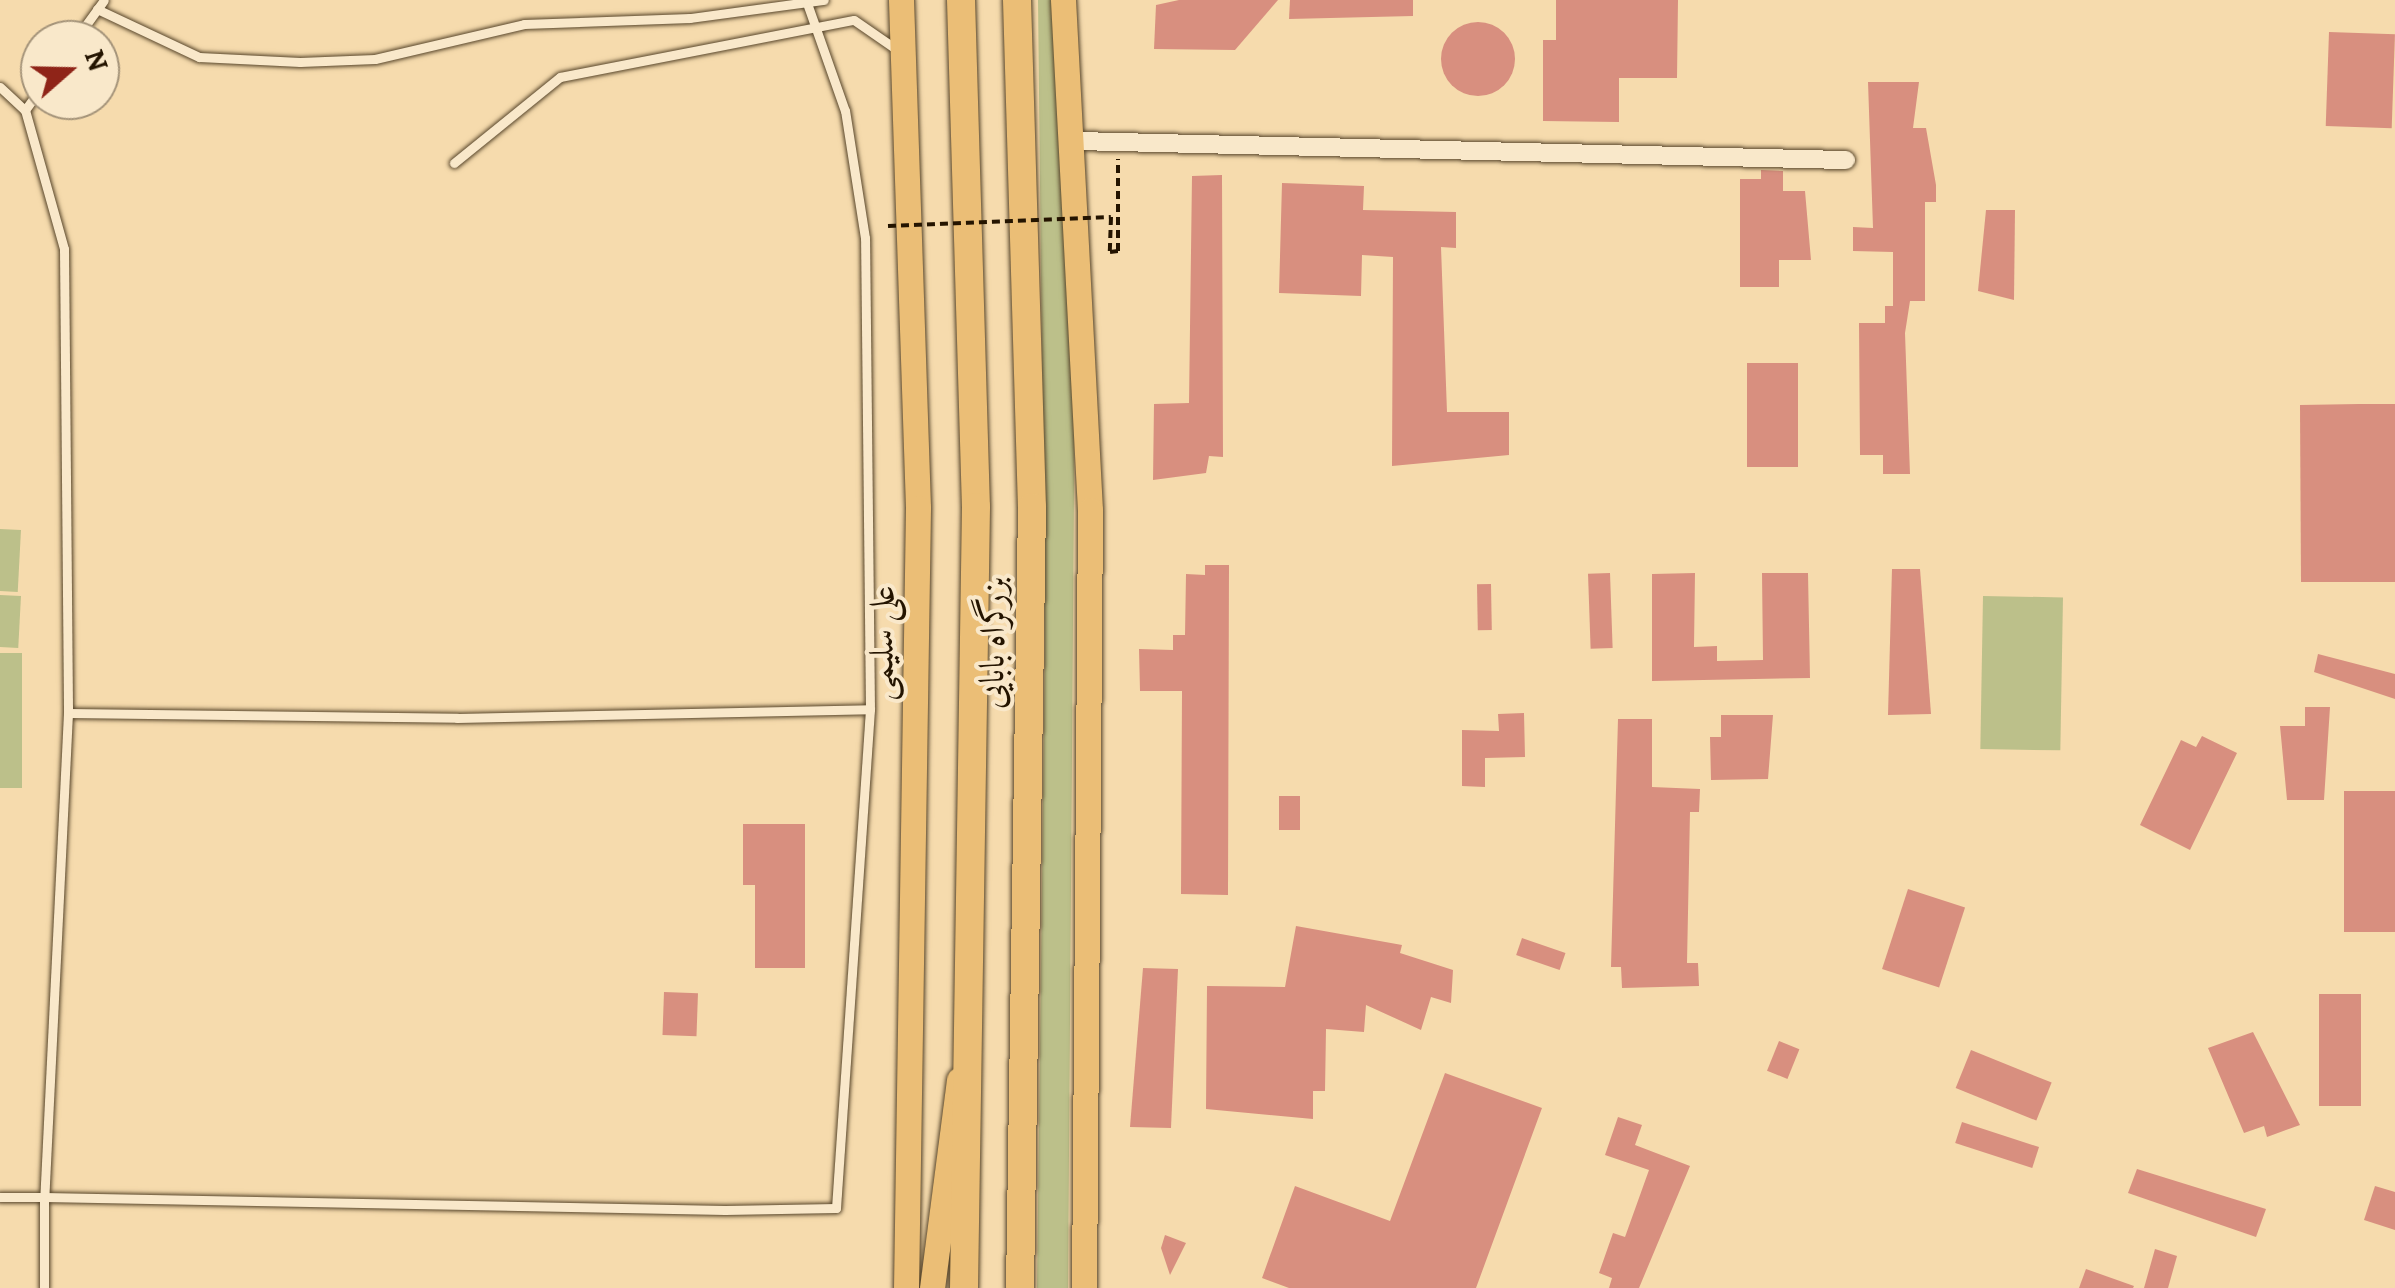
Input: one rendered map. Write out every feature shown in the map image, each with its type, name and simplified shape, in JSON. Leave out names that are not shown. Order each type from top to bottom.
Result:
[{"type":"highway","name":"بزرگراه بابایی","points":[[961,0],[976,508],[964,1288]]},
{"type":"highway","name":"بزرگراه بابایی","points":[[1017,0],[1032,507],[1020,1288]]},
{"type":"main road","name":"علی سلیمی","points":[[900,0],[918,508],[906,1288]]},
{"type":"main road","points":[[1063,0],[1077,141]]},
{"type":"main road","points":[[1075,0],[1090,510],[1084,1288]]},
{"type":"main road","points":[[932,1288],[943,1158],[969,1036]]},
{"type":"street","points":[[1077,141],[1846,160]]},
{"type":"lane","points":[[100,4],[199,56],[300,62],[375,60],[524,24],[824,0]]},
{"type":"lane","points":[[0,1197],[836,1208],[870,709],[865,238],[845,111],[807,3]]},
{"type":"lane","points":[[454,163],[560,77],[854,20],[902,56]]},
{"type":"lane","points":[[0,87],[20,105]]},
{"type":"lane","points":[[28,120],[64,249],[68,714],[44,1197],[44,1288]]},
{"type":"lane","points":[[68,714],[457,718],[870,709]]},
{"type":"path","points":[[888,226],[1111,217],[1110,252],[1118,252],[1119,142]]},
{"type":"green space","points":[[1038,0],[1058,0],[1075,357],[1068,1288],[1037,1288],[1045,642]]},
{"type":"green space","points":[[0,529],[21,530],[18,592],[0,591]]},
{"type":"green space","points":[[0,595],[21,596],[18,648],[0,647]]},
{"type":"green space","points":[[1983,596],[2063,597],[2060,750],[1980,749]]},
{"type":"green space","points":[[0,653],[22,653],[22,788],[0,788]]},
{"type":"building","points":[[1179,0],[1278,0],[1235,50],[1154,49],[1156,5]]},
{"type":"building","points":[[1290,0],[1413,0],[1413,16],[1289,19]]},
{"type":"building","points":[[1556,0],[1678,0],[1677,78],[1619,78],[1619,122],[1543,121],[1543,40],[1556,40]]},
{"type":"building","points":[[1478,22],[1504,33],[1515,59],[1504,85],[1478,96],[1452,85],[1441,59],[1452,33]]},
{"type":"building","points":[[2329,32],[2395,34],[2392,128],[2326,126]]},
{"type":"building","points":[[1868,82],[1919,82],[1913,128],[1926,128],[1936,185],[1936,202],[1925,202],[1925,301],[1910,301],[1905,333],[1910,474],[1883,474],[1883,455],[1860,455],[1859,323],[1885,323],[1885,306],[1893,306],[1893,252],[1853,251],[1853,227],[1873,228]]},
{"type":"building","points":[[1761,170],[1783,171],[1783,191],[1805,191],[1811,260],[1779,260],[1779,287],[1740,287],[1740,179],[1761,179]]},
{"type":"building","points":[[1222,175],[1223,457],[1209,456],[1206,473],[1153,480],[1154,404],[1189,403],[1192,176]]},
{"type":"building","points":[[1282,183],[1364,186],[1363,210],[1456,212],[1456,248],[1441,247],[1447,412],[1509,412],[1509,455],[1392,466],[1393,257],[1362,255],[1361,296],[1279,293]]},
{"type":"building","points":[[1986,210],[2015,210],[2014,300],[1978,291]]},
{"type":"building","points":[[1747,363],[1798,363],[1798,467],[1747,467]]},
{"type":"building","points":[[2395,404],[2395,582],[2301,582],[2300,405]]},
{"type":"building","points":[[1205,565],[1229,565],[1228,895],[1181,894],[1182,691],[1140,691],[1139,649],[1173,650],[1173,635],[1185,635],[1186,574],[1205,575]]},
{"type":"building","points":[[1892,569],[1920,569],[1931,714],[1888,715]]},
{"type":"building","points":[[1610,573],[1613,648],[1591,649],[1588,574]]},
{"type":"building","points":[[1695,573],[1694,647],[1717,646],[1717,661],[1763,660],[1762,573],[1808,573],[1810,678],[1652,681],[1652,574]]},
{"type":"building","points":[[1477,584],[1491,584],[1492,630],[1478,630]]},
{"type":"building","points":[[2318,654],[2395,674],[2395,699],[2314,672]]},
{"type":"building","points":[[2305,707],[2330,707],[2324,800],[2287,800],[2280,726],[2305,726]]},
{"type":"building","points":[[1524,713],[1525,757],[1485,758],[1485,787],[1462,786],[1462,730],[1499,731],[1498,714]]},
{"type":"building","points":[[1721,715],[1773,715],[1768,779],[1711,780],[1710,737],[1721,737]]},
{"type":"building","points":[[1618,719],[1652,719],[1652,787],[1700,789],[1699,812],[1690,812],[1687,963],[1698,963],[1699,986],[1622,988],[1621,967],[1611,967]]},
{"type":"building","points":[[2202,736],[2237,753],[2190,850],[2140,825],[2181,740],[2196,747]]},
{"type":"building","points":[[2344,791],[2395,791],[2395,932],[2344,932]]},
{"type":"building","points":[[1279,796],[1300,796],[1300,830],[1279,830]]},
{"type":"building","points":[[743,824],[805,824],[805,968],[755,968],[755,885],[743,885]]},
{"type":"building","points":[[1908,889],[1965,908],[1939,987],[1882,969]]},
{"type":"building","points":[[1296,926],[1402,945],[1400,953],[1453,970],[1451,1003],[1431,997],[1421,1030],[1366,1005],[1364,1032],[1326,1029],[1325,1091],[1313,1091],[1313,1119],[1206,1109],[1207,986],[1285,987]]},
{"type":"building","points":[[1522,938],[1565,953],[1560,970],[1516,955]]},
{"type":"building","points":[[1143,968],[1178,969],[1171,1128],[1130,1127]]},
{"type":"building","points":[[664,992],[698,993],[696,1036],[662,1035]]},
{"type":"building","points":[[2319,994],[2361,994],[2361,1106],[2319,1106]]},
{"type":"building","points":[[2253,1032],[2300,1125],[2267,1137],[2264,1126],[2244,1133],[2208,1048]]},
{"type":"building","points":[[1779,1041],[1799,1049],[1787,1079],[1767,1071]]},
{"type":"building","points":[[1971,1050],[2052,1083],[2036,1121],[1956,1088]]},
{"type":"building","points":[[1445,1073],[1542,1108],[1476,1288],[1289,1288],[1262,1278],[1295,1186],[1390,1221]]},
{"type":"building","points":[[1618,1117],[1642,1125],[1635,1145],[1690,1166],[1639,1288],[1609,1288],[1612,1278],[1599,1273],[1613,1233],[1625,1237],[1649,1170],[1605,1155]]},
{"type":"building","points":[[1962,1122],[2039,1147],[2032,1168],[1955,1143]]},
{"type":"building","points":[[2137,1169],[2266,1209],[2256,1237],[2128,1193]]},
{"type":"building","points":[[2375,1186],[2395,1192],[2395,1230],[2364,1220]]},
{"type":"building","points":[[1165,1235],[1186,1243],[1170,1275],[1161,1248]]},
{"type":"building","points":[[2155,1249],[2177,1256],[2168,1288],[2144,1288]]},
{"type":"building","points":[[2086,1269],[2134,1286],[2079,1288]]}]
